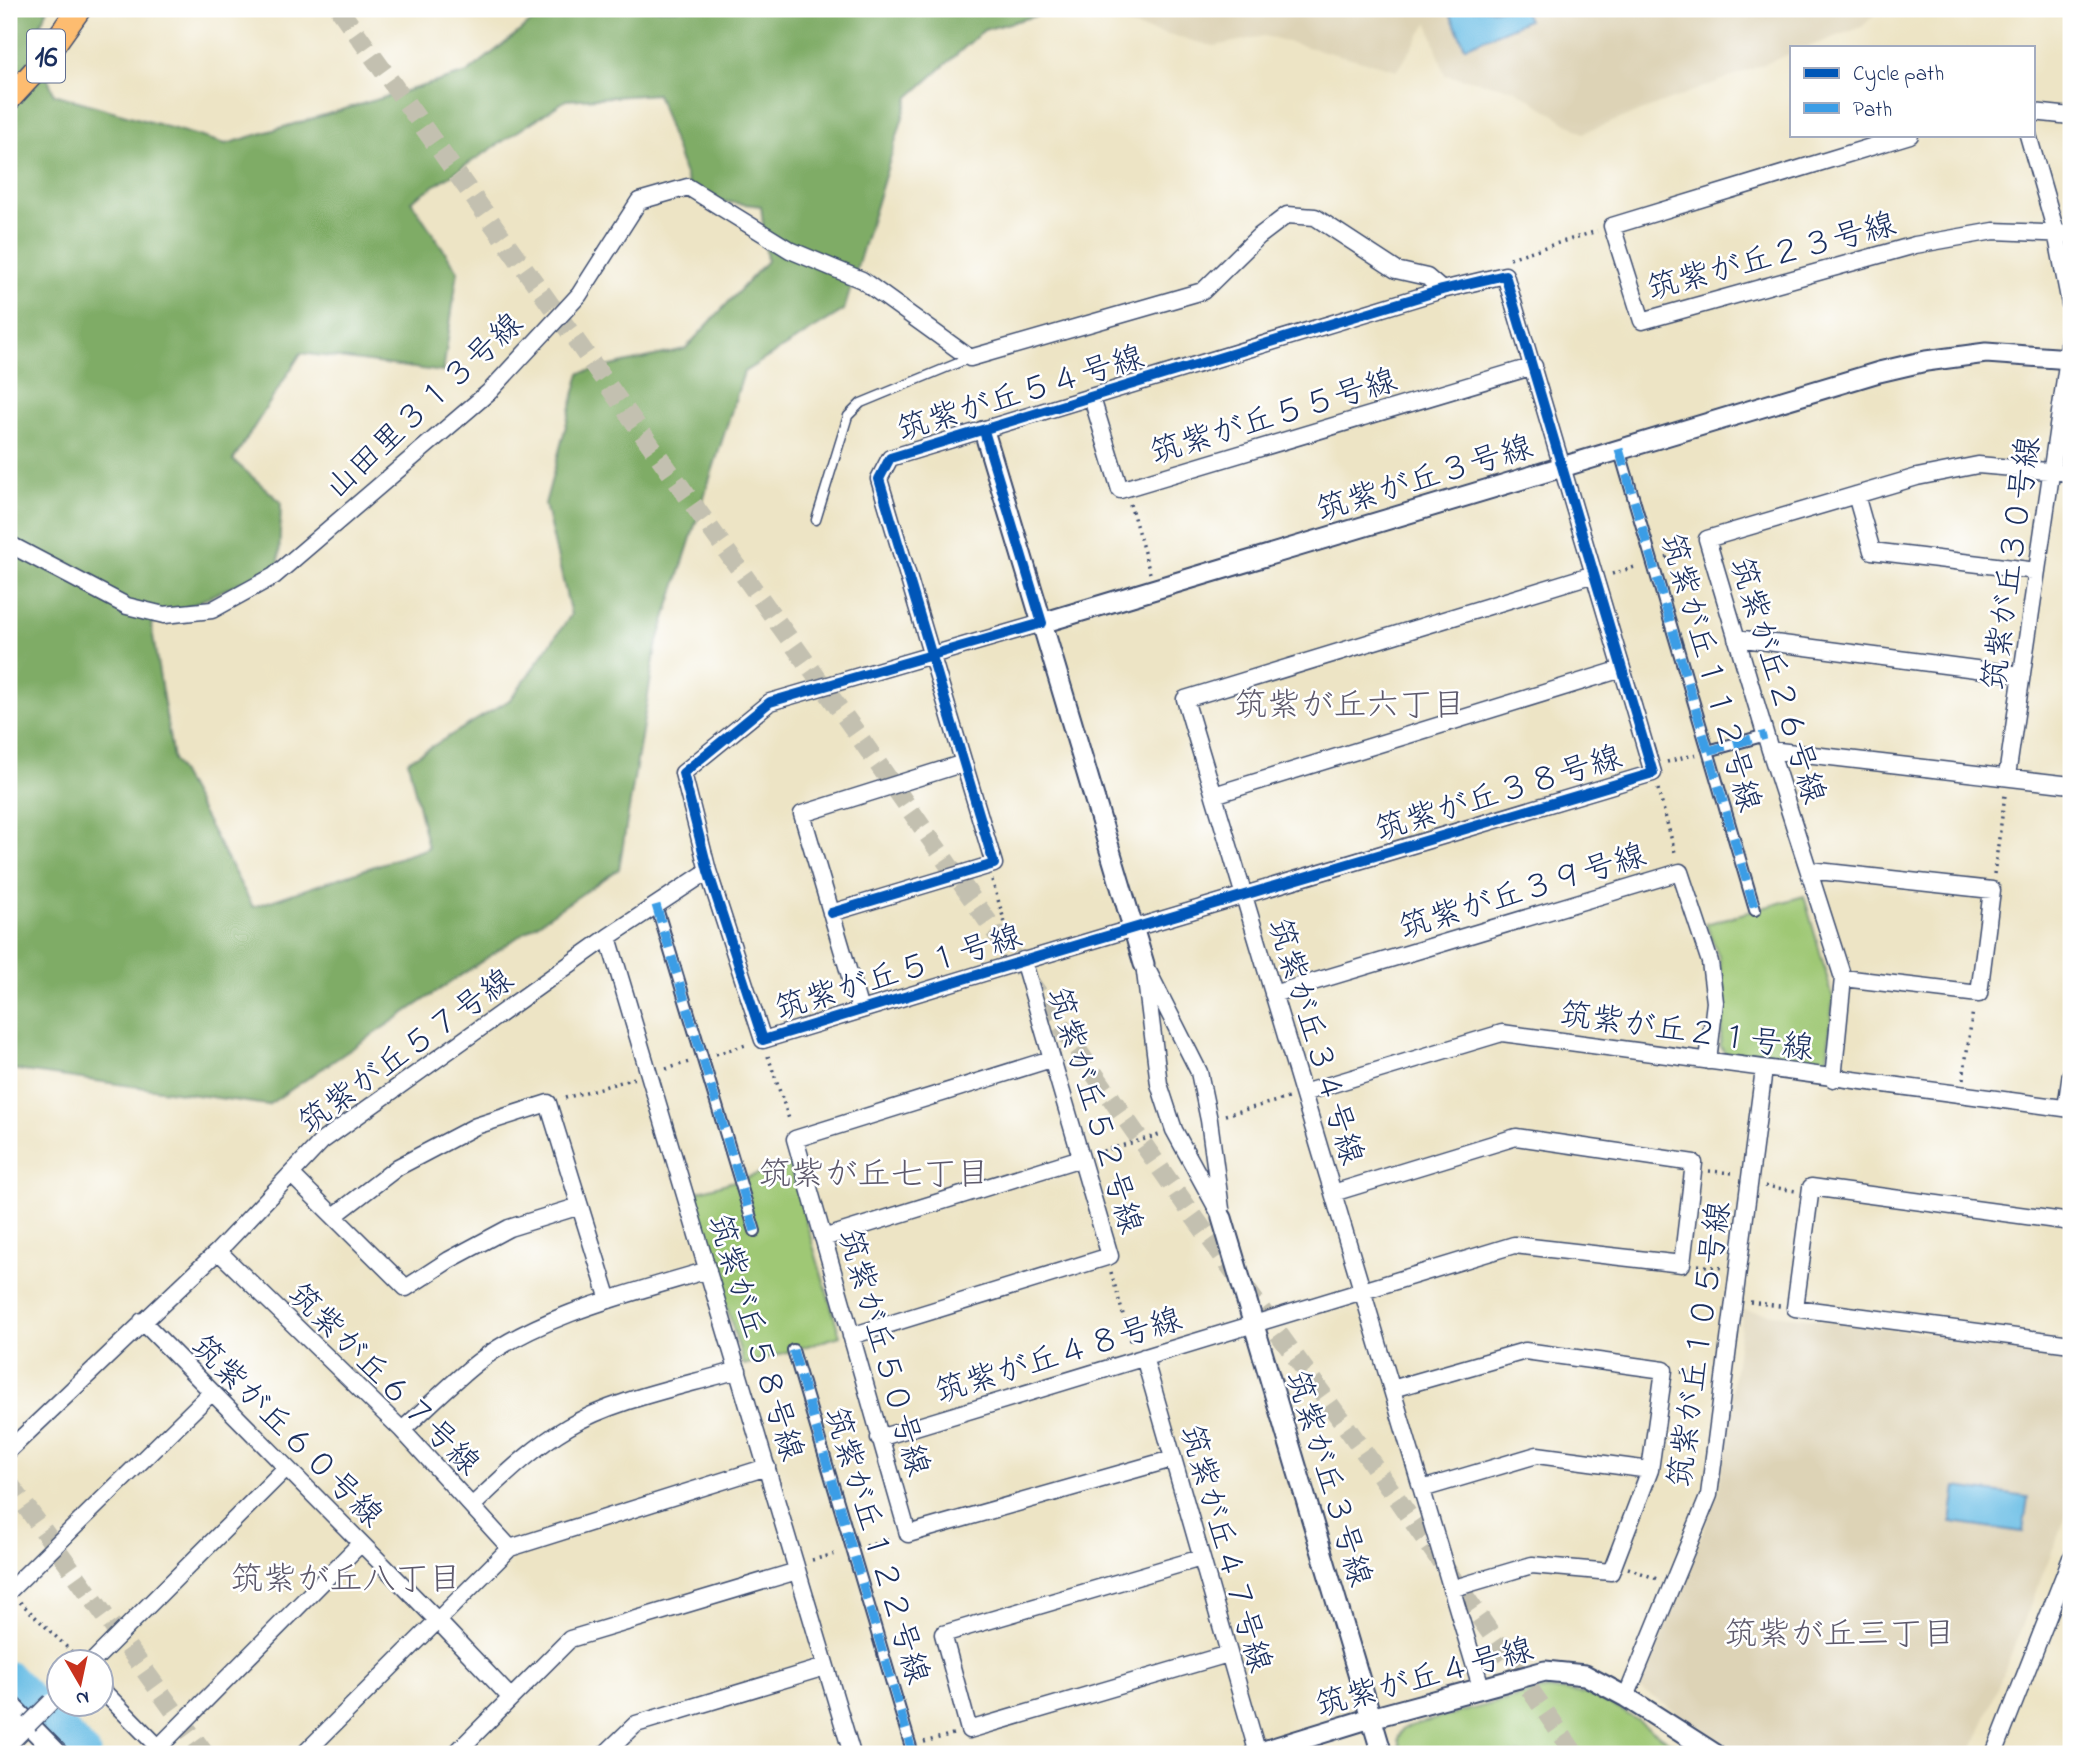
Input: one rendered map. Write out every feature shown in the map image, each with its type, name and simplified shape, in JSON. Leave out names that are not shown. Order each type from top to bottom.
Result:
[{"type":"main road","name":"16","points":[[9,99],[34,72],[79,9]]},
{"type":"street","points":[[2035,112],[2071,116]]},
{"type":"street","points":[[1612,226],[1907,136]]},
{"type":"street","name":"筑紫が丘３０号線","points":[[2007,776],[2069,359],[2071,309],[2064,233],[2028,136]]},
{"type":"street","name":"山田里３１３号線","points":[[9,544],[127,606],[164,615],[212,610],[274,576],[489,392],[579,295],[639,201],[688,187],[790,250],[862,280],[970,358]]},
{"type":"street","points":[[970,358],[1203,290],[1258,237],[1287,215],[1315,217],[1396,270],[1427,277],[1442,290]]},
{"type":"street","name":"筑紫が丘２３号線","points":[[1612,226],[1642,321],[1915,245],[1994,231],[2064,233]]},
{"type":"street","points":[[1505,275],[1563,466]]},
{"type":"street","name":"筑紫が丘５４号線","points":[[988,866],[994,864],[879,479],[890,458],[1442,290],[1505,275]]},
{"type":"street","name":"筑紫が丘３号線","points":[[1042,623],[1879,372],[1926,360],[1986,353],[2069,359]]},
{"type":"street","name":"筑紫が丘５５号線","points":[[1092,398],[1120,489],[1534,366]]},
{"type":"street","name":"筑紫が丘３号線","points":[[984,431],[1144,964],[1199,1072],[1209,1119],[1222,1219],[1382,1754]]},
{"type":"street","name":"筑紫が丘１１２号線","points":[[1619,449],[1755,910]]},
{"type":"street","name":"筑紫が丘２６号線","points":[[1833,1079],[1843,978],[1707,539],[1917,477],[1978,465],[2071,473]]},
{"type":"street","name":"筑紫が丘３８号線","points":[[1132,927],[1653,773],[1563,466]]},
{"type":"street","points":[[1856,495],[1872,551],[2037,571]]},
{"type":"street","name":"筑紫が丘３４号線","points":[[1481,1687],[1185,699],[1594,574]]},
{"type":"street","name":"筑紫が丘５１号線","points":[[1042,623],[770,702],[683,773],[708,871],[763,1040],[1132,927]]},
{"type":"street","points":[[1736,638],[2022,675]]},
{"type":"street","points":[[1214,795],[1622,669]]},
{"type":"street","points":[[1708,751],[1768,742],[2071,785]]},
{"type":"street","points":[[860,1010],[802,814],[964,763]]},
{"type":"street","points":[[831,913],[988,866]]},
{"type":"street","points":[[1809,870],[1992,890],[1979,995],[1843,978]]},
{"type":"street","name":"筑紫が丘５７号線","points":[[9,1450],[218,1251],[322,1141],[608,937],[708,871]]},
{"type":"street","name":"筑紫が丘３９号線","points":[[1273,994],[1680,872],[1710,961],[1715,1002],[1708,1061]]},
{"type":"street","points":[[656,905],[755,1231]]},
{"type":"street","name":"筑紫が丘５８号線","points":[[608,937],[852,1754]]},
{"type":"street","name":"筑紫が丘５２号線","points":[[850,1336],[1110,1256],[1019,961]]},
{"type":"street","name":"筑紫が丘３号線","points":[[1144,964],[1159,1084],[1174,1130],[1222,1219]]},
{"type":"street","name":"筑紫が丘２１号線","points":[[1303,1093],[1502,1034],[2069,1109]]},
{"type":"street","points":[[795,1139],[1051,1059]]},
{"type":"street","name":"筑紫が丘１０５号線","points":[[1626,1697],[1709,1495],[1764,1069]]},
{"type":"street","points":[[2069,1109],[2071,1073]]},
{"type":"street","points":[[334,1216],[398,1167],[476,1126],[555,1101],[580,1206],[609,1300]]},
{"type":"street","points":[[1333,1193],[1516,1138],[1694,1164],[1682,1264]]},
{"type":"street","name":"筑紫が丘５０号線","points":[[795,1139],[908,1534],[1172,1459]]},
{"type":"street","points":[[823,1238],[1081,1158]]},
{"type":"street","points":[[291,1174],[406,1288],[449,1260],[509,1228],[580,1206]]},
{"type":"street","points":[[2071,1222],[1811,1187],[1795,1308],[2071,1344]]},
{"type":"street","name":"筑紫が丘４８号線","points":[[879,1438],[1514,1245],[1682,1264]]},
{"type":"street","name":"筑紫が丘６７号線","points":[[218,1251],[402,1430],[510,1548]]},
{"type":"street","points":[[402,1430],[479,1361],[538,1326],[609,1300],[708,1270]]},
{"type":"street","name":"筑紫が丘６０号線","points":[[142,1321],[439,1621],[510,1698]]},
{"type":"street","name":"筑紫が丘１２２号線","points":[[793,1350],[913,1754]]},
{"type":"street","points":[[1392,1389],[1525,1351],[1664,1370],[1650,1471],[1611,1572],[1532,1565],[1451,1589]]},
{"type":"street","name":"筑紫が丘４７号線","points":[[1143,1357],[1257,1754]]},
{"type":"street","points":[[472,1506],[523,1458],[568,1427],[611,1408],[738,1370]]},
{"type":"street","points":[[13,1595],[212,1392]]},
{"type":"street","points":[[1422,1489],[1537,1455],[1650,1471]]},
{"type":"street","points":[[304,1754],[510,1548],[767,1467]]},
{"type":"street","points":[[105,1648],[286,1468]]},
{"type":"street","points":[[116,1704],[162,1751],[361,1543]]},
{"type":"street","points":[[1200,1558],[943,1634],[969,1730],[1227,1654]]},
{"type":"street","points":[[1994,1754],[2071,1558]]},
{"type":"street","points":[[455,1754],[570,1639],[797,1571]]},
{"type":"street","points":[[605,1754],[636,1724],[825,1667]]},
{"type":"street","name":"筑紫が丘４号線","points":[[1257,1754],[1371,1718],[1545,1671],[1585,1675],[1626,1697],[1715,1754]]},
{"type":"street","points":[[9,1704],[58,1754]]},
{"type":"street","points":[[9,1744],[46,1707]]},
{"type":"lane","points":[[816,520],[848,415],[861,402],[970,358]]},
{"type":"path","points":[[1505,275],[1504,260],[1612,226]]},
{"type":"path","points":[[1125,488],[1155,589]]},
{"type":"path","points":[[1680,872],[1653,773],[1660,764],[1708,751]]},
{"type":"path","points":[[1992,890],[2007,776]]},
{"type":"path","points":[[1961,1095],[1975,994]]},
{"type":"path","points":[[763,1040],[795,1139]]},
{"type":"path","points":[[1209,1119],[1303,1093]]},
{"type":"path","points":[[1081,1158],[1174,1130]]},
{"type":"path","points":[[1694,1164],[1701,1170],[1742,1174],[1758,1185],[1802,1192],[1811,1187]]},
{"type":"path","points":[[1110,1256],[1111,1272],[1133,1347],[1143,1357]]},
{"type":"path","points":[[1682,1264],[1738,1269]]},
{"type":"path","points":[[1734,1300],[1795,1308]]},
{"type":"path","points":[[1664,1370],[1724,1378]]},
{"type":"path","points":[[1611,1572],[1622,1566],[1672,1584]]},
{"type":"path","points":[[13,1595],[68,1648]]},
{"type":"shaded area","points":[[1093,9],[1880,9],[1862,27],[1811,46],[1790,46],[1790,54],[1583,133],[1514,89],[1445,75],[1428,22],[1398,70],[1264,36],[1214,46],[1092,17]]},
{"type":"shaded area","points":[[1743,1310],[2071,1352],[2071,1504],[1971,1754],[1742,1754],[1640,1689],[1718,1493]]},
{"type":"green space","points":[[9,9],[48,9],[33,39],[54,94],[226,144],[467,73],[548,9],[1061,9],[984,30],[909,97],[844,310],[744,372],[656,647],[619,869],[268,1105],[9,1069]],"holes":[[[657,94],[693,198],[761,206],[767,261],[685,349],[580,373],[545,504],[571,615],[511,699],[408,761],[428,848],[253,907],[173,759],[151,624],[279,564],[281,502],[233,460],[301,353],[443,372],[458,271],[411,201],[566,100]]]},
{"type":"green space","points":[[1804,896],[1833,998],[1827,1061],[1819,1068],[1727,1056],[1720,1046],[1725,1003],[1719,957],[1706,924]]},
{"type":"green space","points":[[789,1165],[840,1336],[744,1365],[693,1193]]},
{"type":"green space","points":[[1546,1689],[1586,1694],[1621,1710],[1689,1754],[1402,1754],[1398,1739],[1403,1728]]},
{"type":"water","points":[[1448,9],[1523,9],[1528,20],[1465,47]]},
{"type":"water","points":[[1956,1487],[2028,1497],[2023,1532],[1951,1522]]},
{"type":"waterway","points":[[9,1679],[83,1754]]},
{"type":"tunnel","points":[[339,9],[853,728],[1192,1214],[1360,1446],[1575,1754]]},
{"type":"tunnel","points":[[9,1483],[205,1754]]},
{"type":"marked path","points":[[1619,449],[1755,910]]},
{"type":"marked path","points":[[1708,751],[1766,735]]},
{"type":"marked path","points":[[656,905],[755,1231]]},
{"type":"marked path","points":[[793,1350],[913,1754]]},
{"type":"cycle path","points":[[831,913],[994,864],[879,479],[890,458],[1442,290],[1505,275],[1653,773],[763,1040],[708,871],[683,773],[770,702],[1042,623],[984,431]]},
{"type":"district","name":"筑紫が丘六丁目","points":[[1350,703]]},
{"type":"district","name":"筑紫が丘七丁目","points":[[874,1172]]},
{"type":"district","name":"筑紫が丘八丁目","points":[[346,1577]]},
{"type":"district","name":"筑紫が丘三丁目","points":[[1840,1632]]}]
